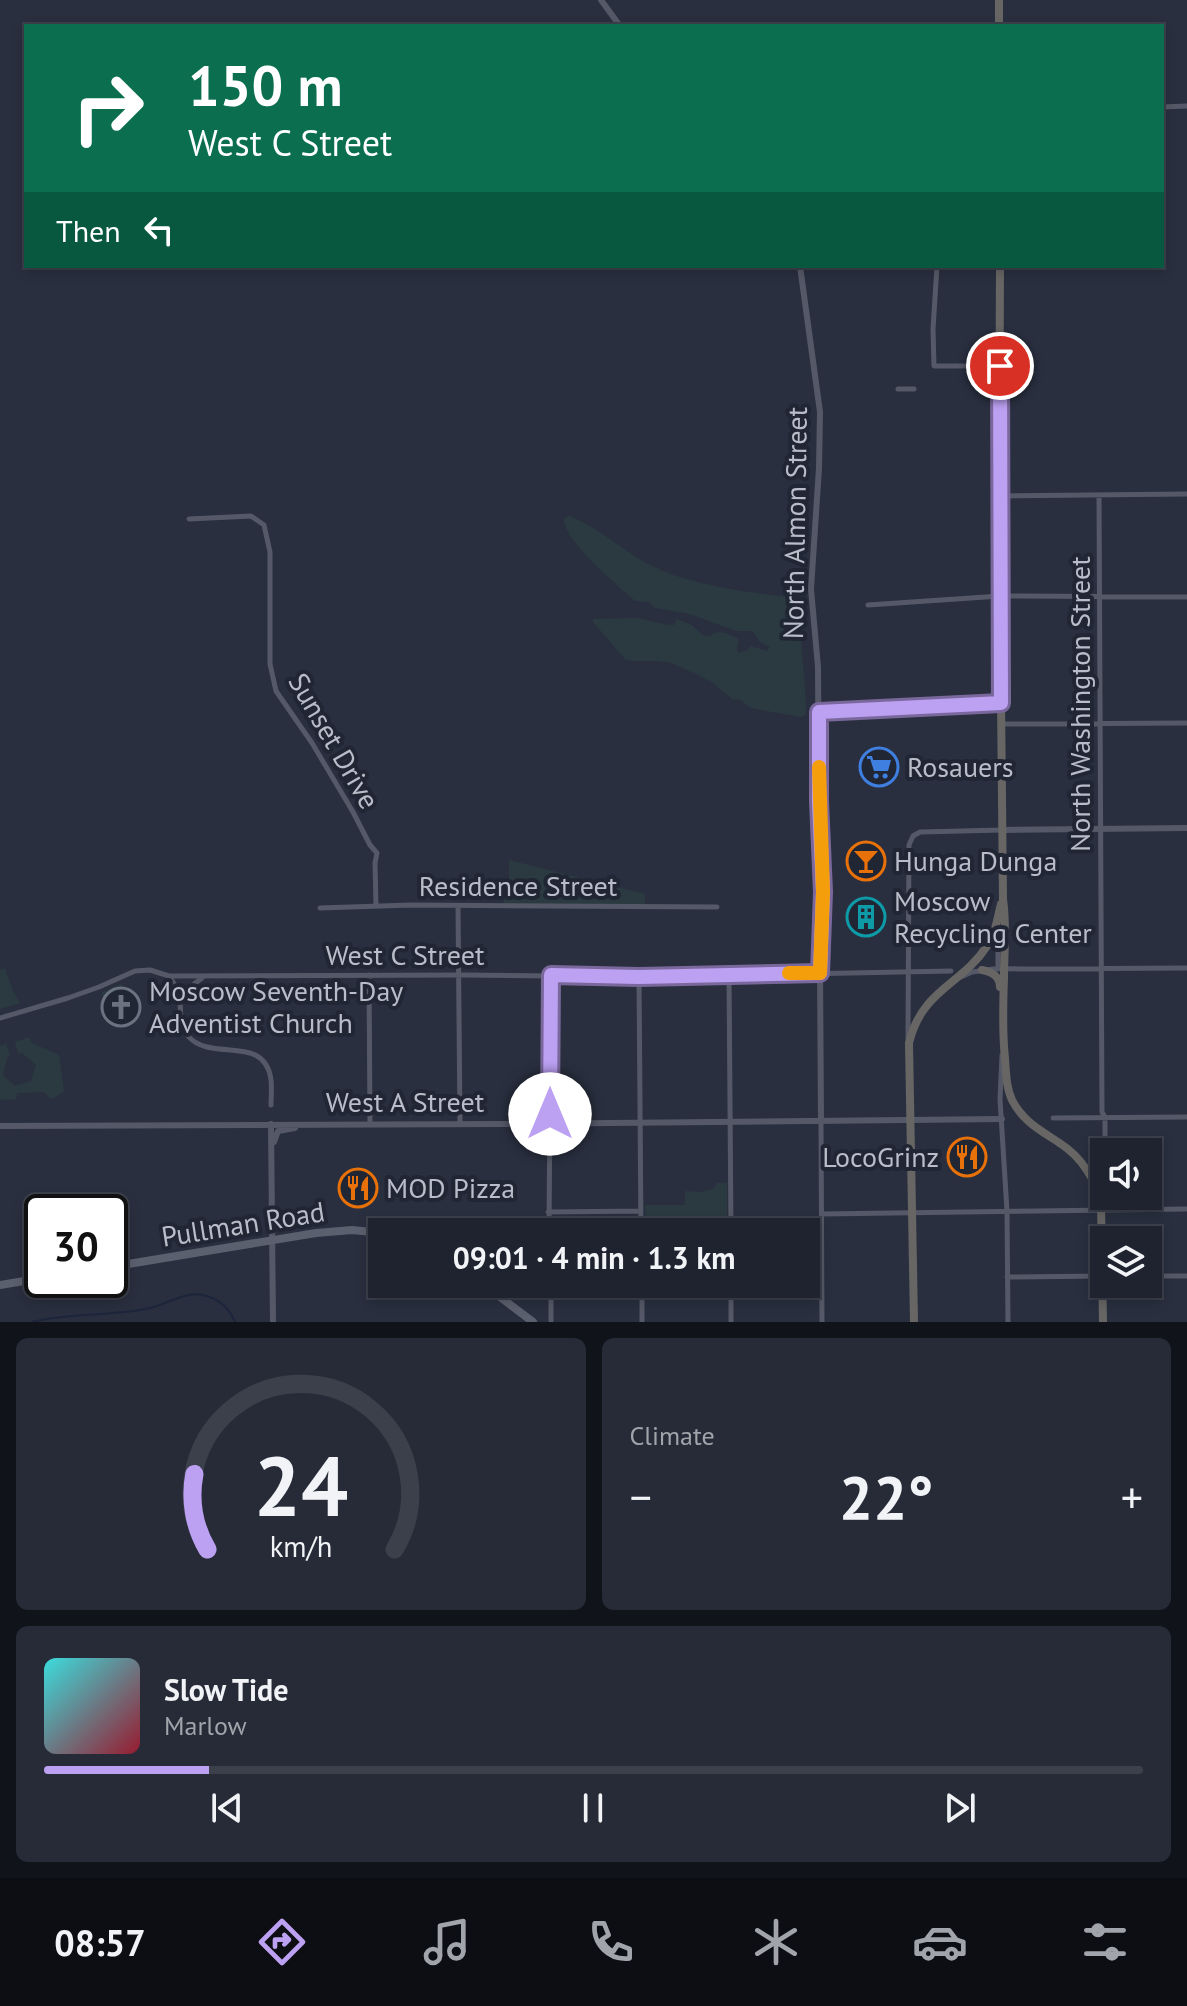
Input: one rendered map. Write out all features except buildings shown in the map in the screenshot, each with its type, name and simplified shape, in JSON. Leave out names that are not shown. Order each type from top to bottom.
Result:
[{"type":"highway","points":[[999,0],[999,24]]},
{"type":"highway","points":[[1000,268],[1001,724],[1003,899],[1006,921],[1001,969],[1008,1090],[1028,1122],[1063,1145],[1090,1176]]},
{"type":"highway","points":[[914,1322],[909,1043],[918,1018],[929,1003],[982,954],[996,927],[1003,899]]},
{"type":"highway","points":[[982,970],[990,971],[998,978],[1003,1007]]},
{"type":"highway","points":[[1103,1322],[1104,1298]]},
{"type":"main road","name":"Pullman Road","points":[[128,1264],[316,1233],[368,1232]]},
{"type":"main road","points":[[0,1285],[24,1281]]},
{"type":"main road","points":[[501,1298],[533,1322]]},
{"type":"street","points":[[601,0],[619,24]]},
{"type":"street","points":[[1164,107],[1187,106]]},
{"type":"street","name":"North Almon Street","points":[[800,268],[820,412],[811,589],[819,712],[823,881],[820,973],[822,1322]]},
{"type":"street","points":[[937,268],[934,366],[1000,366]]},
{"type":"street","points":[[898,389],[914,389]]},
{"type":"street","points":[[999,496],[1187,494]]},
{"type":"street","name":"North Washington Street","points":[[1099,495],[1102,1112],[1105,1117],[1105,1138]]},
{"type":"street","name":"Sunset Drive","points":[[189,519],[251,516],[264,525],[270,552],[272,679],[276,691],[312,743],[377,853],[376,906]]},
{"type":"street","points":[[868,605],[1000,596],[1187,597]]},
{"type":"street","points":[[819,712],[1001,703]]},
{"type":"street","points":[[1001,724],[1187,723]]},
{"type":"street","points":[[909,1043],[909,845],[913,836],[920,832],[1187,828]]},
{"type":"street","points":[[458,906],[460,1124]]},
{"type":"street","name":"Residence Street","points":[[320,908],[717,907]]},
{"type":"street","points":[[996,927],[995,939],[1001,969]]},
{"type":"street","points":[[946,986],[982,970],[1187,968]]},
{"type":"street","name":"West C Street","points":[[0,1018],[99,987],[135,971],[150,970],[169,976],[639,977],[951,971]]},
{"type":"street","points":[[369,975],[370,1124]]},
{"type":"street","points":[[548,1218],[551,975]]},
{"type":"street","points":[[729,975],[731,1218]]},
{"type":"street","points":[[169,976],[179,991],[183,1025],[188,1036],[213,1050],[248,1051],[263,1062],[271,1076],[271,1105]]},
{"type":"street","points":[[181,1000],[196,981],[206,976]]},
{"type":"street","points":[[639,977],[641,1218]]},
{"type":"street","points":[[1004,1048],[1000,1082],[1007,1211],[1008,1322]]},
{"type":"street","points":[[1053,1118],[1187,1117]]},
{"type":"street","name":"West A Street","points":[[0,1126],[1002,1119]]},
{"type":"street","points":[[271,1124],[273,1322]]},
{"type":"street","points":[[272,1160],[274,1138],[278,1131],[330,1125]]},
{"type":"street","points":[[822,1214],[1007,1211],[1090,1204]]},
{"type":"street","points":[[1162,1207],[1187,1209]]},
{"type":"street","points":[[548,1212],[641,1214]]},
{"type":"street","points":[[1007,1277],[1090,1276]]},
{"type":"street","points":[[1162,1276],[1187,1276]]},
{"type":"street","points":[[551,1298],[551,1322]]},
{"type":"street","points":[[642,1298],[642,1322]]},
{"type":"street","points":[[731,1298],[731,1322]]},
{"type":"shaded area","points":[[568,516],[588,525],[652,566],[670,573],[725,588],[801,599],[806,715],[801,717],[755,709],[741,700],[732,699],[699,675],[671,663],[625,659],[593,619],[637,618],[674,625],[677,619],[692,625],[704,636],[720,632],[739,639],[739,653],[750,646],[767,651],[770,647],[760,642],[753,631],[736,631],[690,614],[635,601],[573,540],[564,519]]},
{"type":"shaded area","points":[[509,860],[645,894],[645,907],[503,906]]},
{"type":"shaded area","points":[[5,968],[20,1003],[0,1009],[0,970]]},
{"type":"shaded area","points":[[121,984],[134,999],[104,999],[101,993]]},
{"type":"shaded area","points":[[30,1037],[30,1042],[59,1055],[64,1092],[51,1099],[44,1092],[17,1093],[16,1099],[0,1100],[0,1046],[6,1044],[10,1056],[3,1075],[15,1086],[31,1081],[36,1065],[22,1053],[18,1054],[15,1042]]},
{"type":"shaded area","points":[[717,1183],[727,1183],[727,1218],[646,1218],[645,1205],[685,1205],[685,1191],[713,1189]]},
{"type":"waterway","points":[[32,1322],[135,1311],[197,1294],[219,1302],[227,1308],[235,1322]]},
{"type":"slow traffic","points":[[789,973],[820,973],[823,892],[819,767]]},
{"type":"place","name":"Rosauers","points":[[879,767]]},
{"type":"place","name":"Hunga Dunga","points":[[866,861]]},
{"type":"place","name":"Moscow Recycling Center","points":[[866,917]]},
{"type":"place","name":"Moscow Seventh-Day Adventist Church","points":[[121,1007]]},
{"type":"place","name":"LocoGrinz","points":[[967,1157]]},
{"type":"place","name":"MOD Pizza","points":[[358,1188]]},
{"type":"route","points":[[550,1114],[551,975],[639,977],[820,973],[823,892],[819,712],[1001,703],[1000,366]]}]
